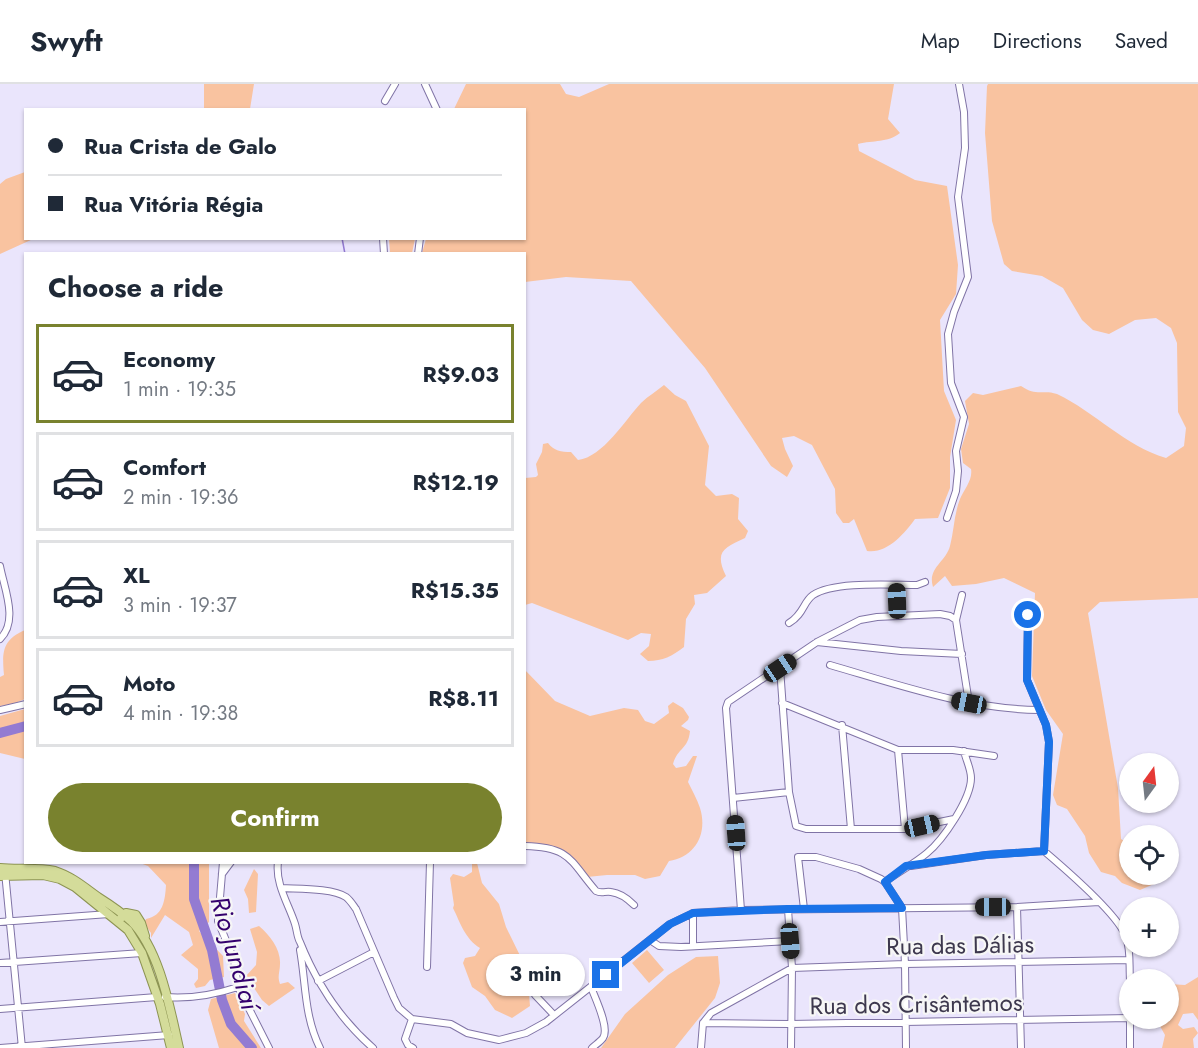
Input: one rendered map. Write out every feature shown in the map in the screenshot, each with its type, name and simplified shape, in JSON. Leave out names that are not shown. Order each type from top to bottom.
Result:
[{"type":"main road","points":[[2,872],[44,869],[61,873],[121,919],[134,936],[165,1000],[171,1048]]},
{"type":"main road","points":[[102,904],[110,914],[130,921],[147,944],[179,1048]]},
{"type":"street","points":[[386,101],[395,84]]},
{"type":"street","points":[[425,84],[436,108]]},
{"type":"street","points":[[948,518],[956,491],[958,478],[956,451],[963,426],[963,417],[951,383],[948,334],[954,312],[965,288],[968,271],[958,197],[965,147],[964,112],[959,84]]},
{"type":"street","points":[[0,566],[10,612],[6,632],[0,639]]},
{"type":"street","points":[[789,623],[802,613],[810,598],[826,590],[851,586],[917,585],[925,582]]},
{"type":"street","points":[[896,585],[897,616]]},
{"type":"street","points":[[962,595],[956,620],[969,703]]},
{"type":"street","points":[[741,910],[727,705],[732,698],[817,642],[860,620],[940,614],[956,620]]},
{"type":"street","points":[[1028,615],[1027,680],[1046,725],[1049,742],[1044,851]]},
{"type":"street","points":[[817,642],[901,651],[962,654]]},
{"type":"street","points":[[831,664],[933,696],[1001,708],[1039,710]]},
{"type":"street","points":[[780,668],[789,792],[796,826],[806,829],[905,829],[954,819]]},
{"type":"street","points":[[782,703],[898,750],[964,751],[994,756]]},
{"type":"street","points":[[0,710],[24,704]]},
{"type":"street","points":[[842,726],[851,829]]},
{"type":"street","points":[[898,750],[905,829]]},
{"type":"street","points":[[885,882],[935,846],[954,819],[966,799],[971,781],[964,751]]},
{"type":"street","points":[[734,798],[789,792]]},
{"type":"street","points":[[526,846],[562,852],[569,857],[596,891],[619,894],[634,904]]},
{"type":"street","points":[[906,866],[986,855],[1044,851],[1072,874],[1125,933],[1129,969]]},
{"type":"street","points":[[804,909],[798,857],[816,856],[859,869],[885,882],[902,908],[906,1048]]},
{"type":"street","points":[[223,864],[218,921],[234,960],[238,987],[269,1048]]},
{"type":"street","points":[[220,877],[230,864]]},
{"type":"street","points":[[278,864],[282,888],[296,926],[309,1020],[320,1048]]},
{"type":"street","points":[[427,967],[430,864]]},
{"type":"street","points":[[2,872],[22,1047]]},
{"type":"street","points":[[282,888],[344,895],[356,909],[399,1008],[412,1019],[451,1024],[467,1033],[500,1040],[534,1029],[670,924],[693,913],[788,909],[1017,907],[1099,902]]},
{"type":"street","points":[[1017,907],[1021,1048]]},
{"type":"street","points":[[788,909],[792,968],[791,1048]]},
{"type":"street","points":[[693,913],[693,946]]},
{"type":"street","points":[[0,922],[110,914]]},
{"type":"street","points":[[298,940],[318,981],[353,1030],[373,1048]]},
{"type":"street","points":[[650,940],[666,947],[790,941]]},
{"type":"street","points":[[318,981],[374,952]]},
{"type":"street","points":[[0,963],[142,953]]},
{"type":"street","name":"Rua das Dálias","points":[[792,968],[1129,960]]},
{"type":"street","points":[[554,1015],[535,995],[537,989],[569,963]]},
{"type":"street","points":[[701,1048],[703,1023],[711,1013],[792,968]]},
{"type":"street","points":[[0,1009],[165,1000],[210,994],[238,987]]},
{"type":"street","points":[[591,987],[604,1021],[605,1032],[604,1037],[592,1048]]},
{"type":"street","name":"Rua dos Crisântemos","points":[[703,1023],[790,1024],[1119,1018]]},
{"type":"street","points":[[412,1019],[405,1035],[408,1045],[413,1048]]},
{"type":"street","points":[[1130,1029],[1130,1048]]},
{"type":"street","points":[[0,1048],[169,1035]]},
{"type":"street","points":[[500,1040],[502,1048]]},
{"type":"shaded area","points":[[204,84],[254,84],[250,108],[204,108]]},
{"type":"shaded area","points":[[466,84],[560,84],[566,94],[579,97],[609,84],[894,84],[888,119],[900,133],[885,140],[858,144],[859,151],[915,180],[947,186],[958,265],[956,294],[940,320],[944,391],[956,420],[950,457],[950,488],[938,518],[915,519],[900,537],[888,546],[867,551],[854,519],[849,523],[843,523],[836,513],[835,489],[812,445],[794,436],[782,438],[793,466],[787,477],[771,466],[705,368],[631,281],[566,277],[526,282],[526,252],[422,252],[426,240],[526,240],[526,108],[454,108]]},
{"type":"shaded area","points":[[988,84],[1198,84],[1198,598],[1100,602],[1088,613],[1118,788],[1119,880],[1115,876],[1101,872],[1089,853],[1085,836],[1067,809],[1057,805],[1053,795],[1063,734],[1046,710],[1032,676],[1035,593],[1004,578],[952,586],[945,576],[933,587],[932,580],[935,570],[948,552],[958,505],[971,477],[971,469],[963,463],[961,449],[969,424],[965,401],[973,393],[983,395],[1021,386],[1031,391],[1057,394],[1137,445],[1166,458],[1184,446],[1186,428],[1178,412],[1177,343],[1171,328],[1156,318],[1135,320],[1109,334],[1093,330],[1082,320],[1063,288],[1042,276],[1012,271],[1004,264],[992,221],[985,133]]},
{"type":"shaded area","points":[[24,172],[24,240],[31,240],[0,254],[0,184],[6,179]]},
{"type":"shaded area","points":[[389,240],[415,240],[412,252],[390,252]]},
{"type":"shaded area","points":[[664,385],[686,401],[709,446],[705,485],[716,496],[732,494],[739,498],[738,519],[748,531],[745,538],[723,551],[721,561],[726,576],[707,593],[694,595],[695,604],[686,619],[684,647],[667,657],[648,661],[640,654],[649,646],[651,634],[641,633],[628,640],[532,603],[526,605],[526,478],[538,475],[536,464],[543,444],[548,443],[558,450],[571,452],[578,460],[587,457],[613,437],[641,403]]},
{"type":"shaded area","points":[[24,630],[24,699],[0,706],[0,677],[4,675],[5,648],[17,634]]},
{"type":"shaded area","points":[[526,671],[555,701],[590,716],[624,708],[638,710],[645,721],[654,724],[669,713],[668,706],[673,702],[683,708],[689,717],[681,726],[690,731],[689,737],[673,764],[676,768],[686,766],[693,756],[697,756],[688,782],[700,808],[702,827],[701,835],[692,849],[686,855],[669,861],[660,876],[645,879],[635,875],[587,877],[567,855],[547,847],[526,844]]},
{"type":"shaded area","points":[[24,709],[24,759],[0,753],[0,716]]},
{"type":"shaded area","points":[[143,864],[209,864],[209,922],[199,931],[223,956],[224,977],[210,980],[205,986],[196,988],[194,984],[198,979],[198,969],[181,955],[193,945],[189,932],[165,915],[151,938],[151,933],[144,923],[146,919],[160,911],[164,902],[166,885],[148,866]]},
{"type":"shaded area","points":[[472,864],[477,864],[482,883],[499,904],[506,927],[527,970],[530,1006],[512,1018],[495,1010],[485,996],[472,987],[463,963],[465,958],[475,956],[480,948],[467,935],[453,908],[450,878],[453,874],[464,877],[472,872]]},
{"type":"shaded area","points":[[254,869],[258,874],[256,912],[249,913],[248,899],[244,890]]},
{"type":"shaded area","points":[[1127,885],[1152,885],[1140,890]]},
{"type":"shaded area","points":[[259,926],[271,938],[279,953],[280,984],[288,982],[295,988],[269,1006],[262,1000],[246,976],[256,965],[257,952],[250,929]]},
{"type":"shaded area","points":[[647,950],[664,970],[649,983],[632,963]]},
{"type":"shaded area","points":[[718,956],[720,983],[715,998],[675,1048],[601,1048],[625,1014],[668,975],[696,957]]},
{"type":"shaded area","points":[[1198,977],[1198,1020],[1193,1013],[1183,1014],[1179,1023],[1179,985],[1185,985]]},
{"type":"shaded area","points":[[235,993],[245,1014],[244,1021],[261,1048],[219,1048],[208,1010],[211,999]]},
{"type":"shaded area","points":[[1179,1026],[1183,1029],[1194,1027],[1198,1033],[1193,1039],[1194,1048],[1162,1048],[1165,1035],[1162,1029],[1179,1029]]},
{"type":"waterway","points":[[342,240],[345,252]]},
{"type":"waterway","name":"Rio Jundiaí","points":[[0,733],[24,727]]},
{"type":"waterway","name":"Rio Jundiaí","points":[[194,864],[194,899],[212,950],[222,1000],[231,1024],[252,1048]]},
{"type":"route","points":[[606,975],[670,924],[693,913],[741,910],[902,908],[885,882],[906,866],[986,855],[1044,851],[1049,742],[1046,725],[1027,680],[1028,615]]}]
